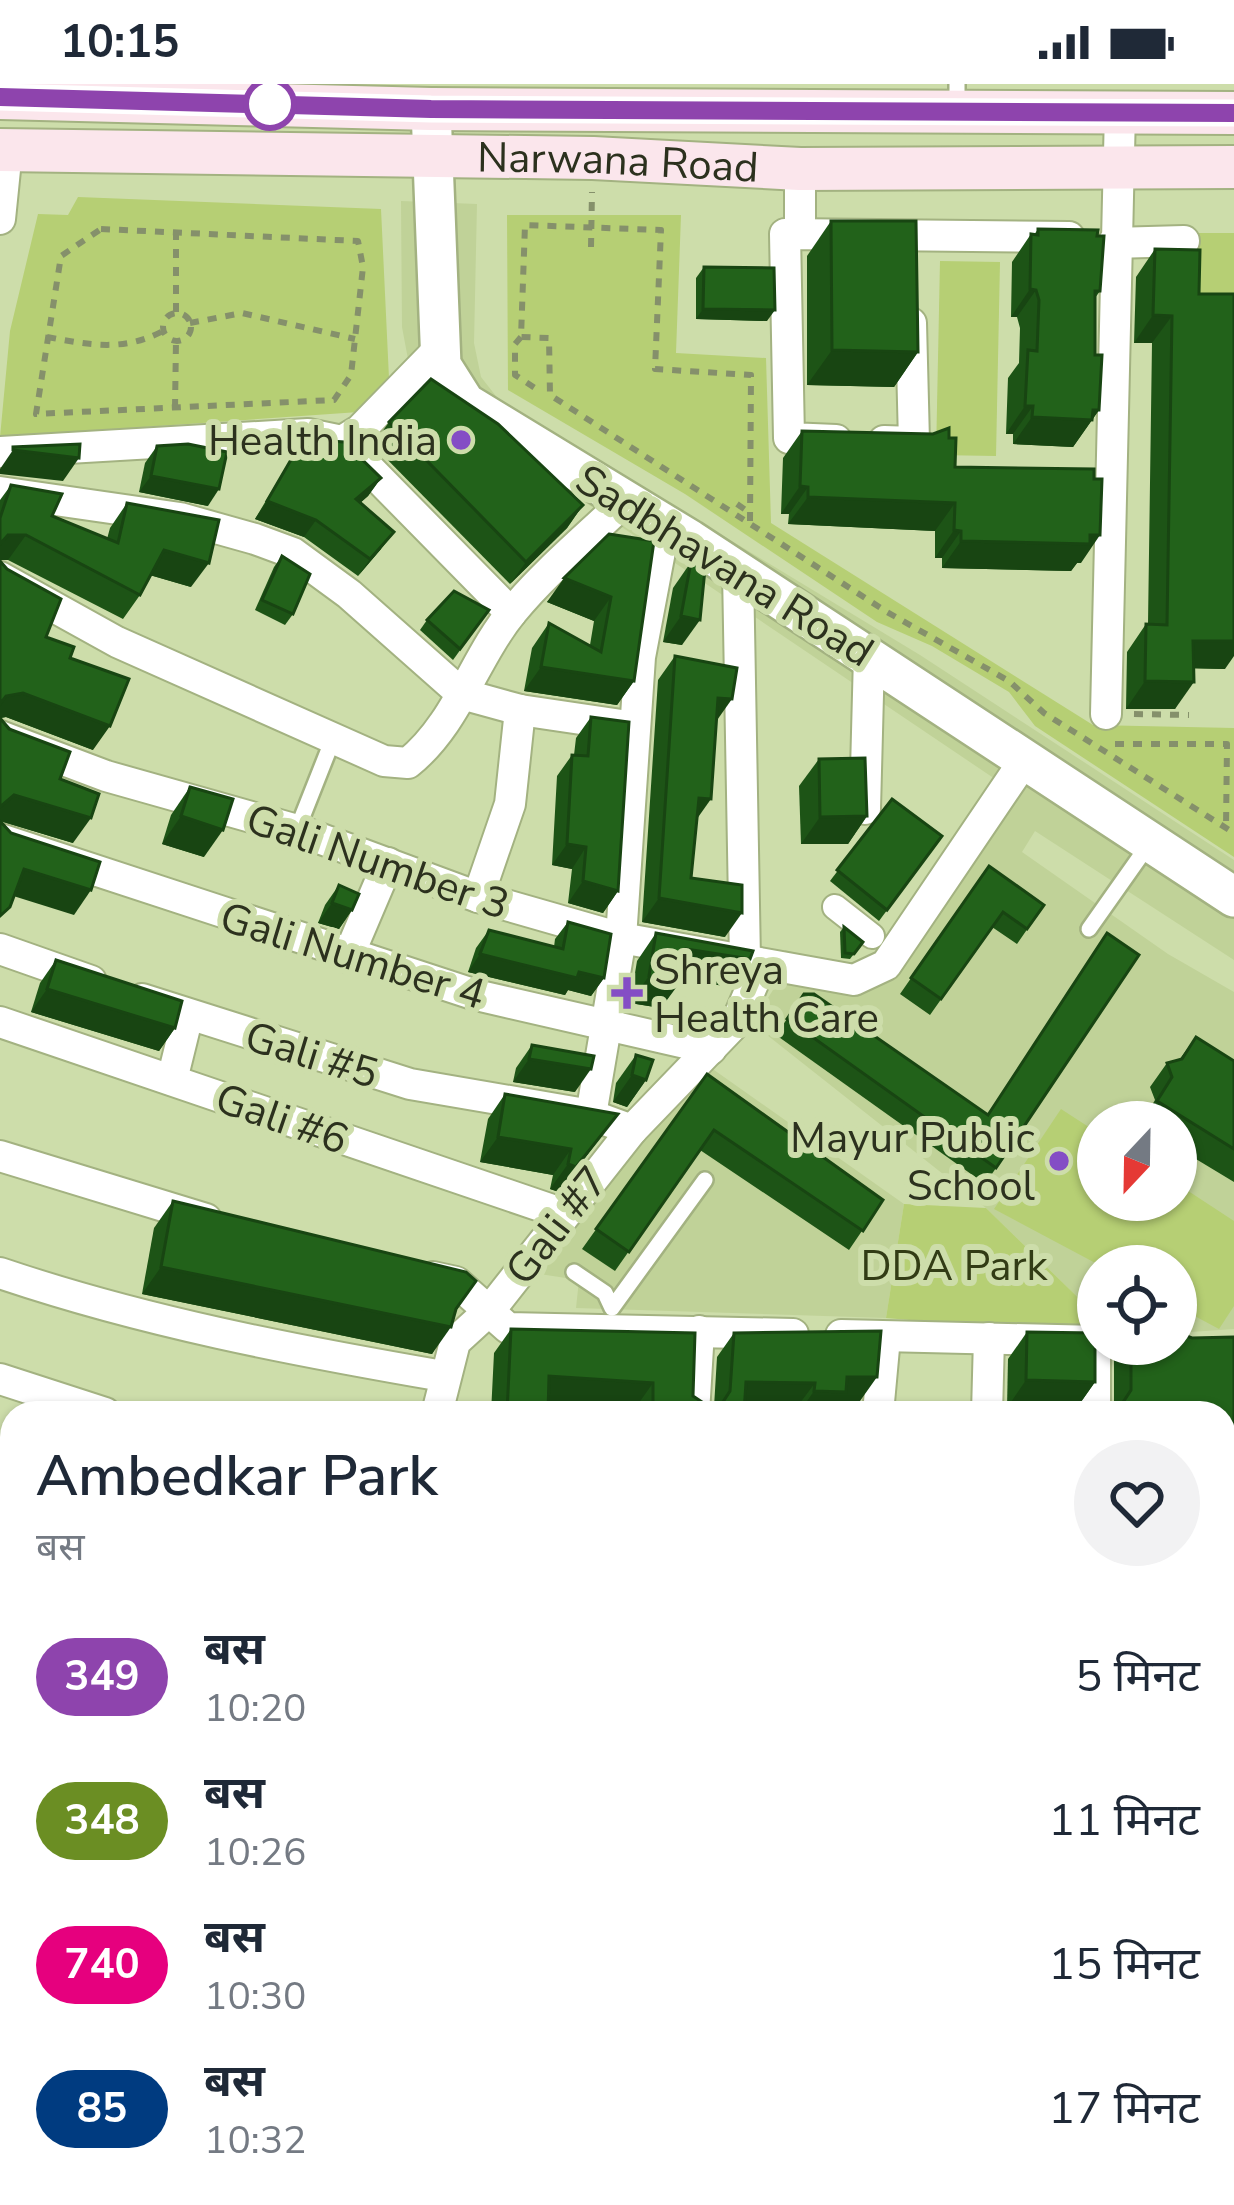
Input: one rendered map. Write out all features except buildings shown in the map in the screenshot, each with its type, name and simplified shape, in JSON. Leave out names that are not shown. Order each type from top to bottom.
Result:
[{"type":"main road","name":"Narwana Road","points":[[0,98],[235,93],[431,109],[509,99],[740,97],[957,96],[1120,111],[1210,103]]},
{"type":"main road","name":"Narwana Road","points":[[3,150],[593,158],[800,169],[1234,167]]},
{"type":"street","name":"Sadbhavana Road","points":[[431,109],[439,350],[444,377],[465,403],[738,571],[1234,897]]},
{"type":"street","points":[[1106,714],[1098,240],[1118,168],[1120,111]]},
{"type":"street","points":[[0,219],[3,150]]},
{"type":"street","points":[[800,169],[800,233]]},
{"type":"street","points":[[911,257],[914,442],[789,438],[785,234],[800,233],[911,257],[1098,240],[1184,241]]},
{"type":"street","points":[[342,441],[360,430],[439,350]]},
{"type":"street","points":[[0,452],[308,434],[342,441],[511,613]]},
{"type":"street","points":[[0,492],[180,518],[293,554],[349,595],[462,694],[520,710],[635,727]]},
{"type":"street","points":[[0,577],[117,642],[385,761],[408,764],[425,750],[511,613],[626,500]]},
{"type":"street","points":[[591,1115],[621,938],[640,657],[665,525]]},
{"type":"street","points":[[738,571],[738,676],[753,962]]},
{"type":"street","points":[[865,809],[869,656]]},
{"type":"street","points":[[640,657],[738,676]]},
{"type":"street","points":[[478,897],[511,804],[520,710]]},
{"type":"street","name":"Gali Number 3","points":[[0,736],[106,776],[297,830],[478,897],[621,938],[854,980],[877,972],[1026,758]]},
{"type":"street","name":"Gali Number 4","points":[[0,839],[348,957],[476,995],[711,1049]]},
{"type":"street","points":[[348,957],[388,863]]},
{"type":"street","points":[[836,907],[872,936]]},
{"type":"street","name":"Gali #5","points":[[0,950],[410,1084],[591,1115],[632,1130]]},
{"type":"street","name":"Gali #7","points":[[410,1271],[456,1282],[499,1319],[564,1214],[632,1130],[737,1022],[753,962]]},
{"type":"street","points":[[172,1080],[188,1015]]},
{"type":"street","name":"Gali #6","points":[[0,1022],[564,1214]]},
{"type":"street","points":[[0,1156],[230,1226]]},
{"type":"street","points":[[0,1273],[116,1311],[225,1338],[443,1376]]},
{"type":"street","points":[[439,1401],[455,1342],[499,1319],[612,1318],[699,1330],[1077,1341]]},
{"type":"street","points":[[695,1401],[699,1330]]},
{"type":"street","points":[[879,1401],[885,1336]]},
{"type":"street","points":[[987,1401],[989,1339]]},
{"type":"street","points":[[1096,1401],[1097,1365]]},
{"type":"street","points":[[0,1379],[40,1401]]},
{"type":"lane","points":[[297,830],[333,739]]},
{"type":"lane","points":[[1089,929],[1151,841]]},
{"type":"lane","points":[[612,1318],[705,1180]]},
{"type":"lane","points":[[574,1273],[605,1293],[612,1318]]},
{"type":"path","points":[[591,215],[591,247]]},
{"type":"path","points":[[536,388],[514,375],[515,344],[521,337],[525,225],[661,230],[655,370],[751,375],[750,517]]},
{"type":"path","points":[[100,229],[358,241],[364,267],[351,375],[334,400],[36,414],[47,338],[61,256],[100,229]]},
{"type":"path","points":[[176,231],[176,312]]},
{"type":"path","points":[[176,312],[190,322],[242,314],[355,339]]},
{"type":"path","points":[[163,331],[166,317],[176,312]]},
{"type":"path","points":[[176,341],[188,336],[190,322]]},
{"type":"path","points":[[47,338],[105,347],[135,345],[163,331]]},
{"type":"path","points":[[163,331],[176,341]]},
{"type":"path","points":[[521,337],[549,338],[550,395],[750,517],[886,612],[1009,681],[1044,713],[1230,830]]},
{"type":"path","points":[[175,407],[176,341]]},
{"type":"path","points":[[736,504],[750,517]]},
{"type":"path","points":[[1091,743],[1227,744],[1230,830]]},
{"type":"shaded area","points":[[401,201],[477,204],[474,343],[481,377],[499,400],[920,655],[1234,860],[1234,960],[1035,831],[1022,852],[1168,954],[1234,992],[1234,1329],[1197,1332],[1197,1245],[1077,1245],[1077,1297],[986,1208],[752,1023],[780,979],[785,950],[856,968],[875,958],[998,781],[435,401],[408,359],[402,327]]},
{"type":"shaded area","points":[[707,1065],[904,1204],[886,1318],[576,1308],[579,1280],[533,1273],[656,1117]]},
{"type":"green space","points":[[78,197],[381,209],[389,378],[359,412],[0,437],[10,331],[38,214],[68,215]]},
{"type":"green space","points":[[507,215],[681,215],[676,353],[766,358],[771,523],[1093,725],[1234,728],[1234,857],[1035,726],[1009,692],[932,646],[877,622],[685,494],[508,390]]},
{"type":"green space","points":[[1190,233],[1234,233],[1234,317],[1189,317]]},
{"type":"green space","points":[[940,261],[1000,262],[996,456],[936,455]]},
{"type":"green space","points":[[1061,1109],[1077,1119],[1077,1221],[1197,1221],[1197,1197],[1234,1221],[1234,1306],[1219,1329],[1197,1317],[1197,1245],[1077,1245],[1077,1253],[994,1209]]},
{"type":"green space","name":"DDA Park","points":[[904,1204],[986,1208],[1077,1297],[1077,1334],[886,1318]]},
{"type":"bus line","name":"349","points":[[0,97],[431,109],[1234,113]]},
{"type":"place","name":"Health India","points":[[461,440]]},
{"type":"place","name":"Shreya Health Care","points":[[627,993]]},
{"type":"place","name":"Mayur Public School","points":[[1059,1161]]}]
